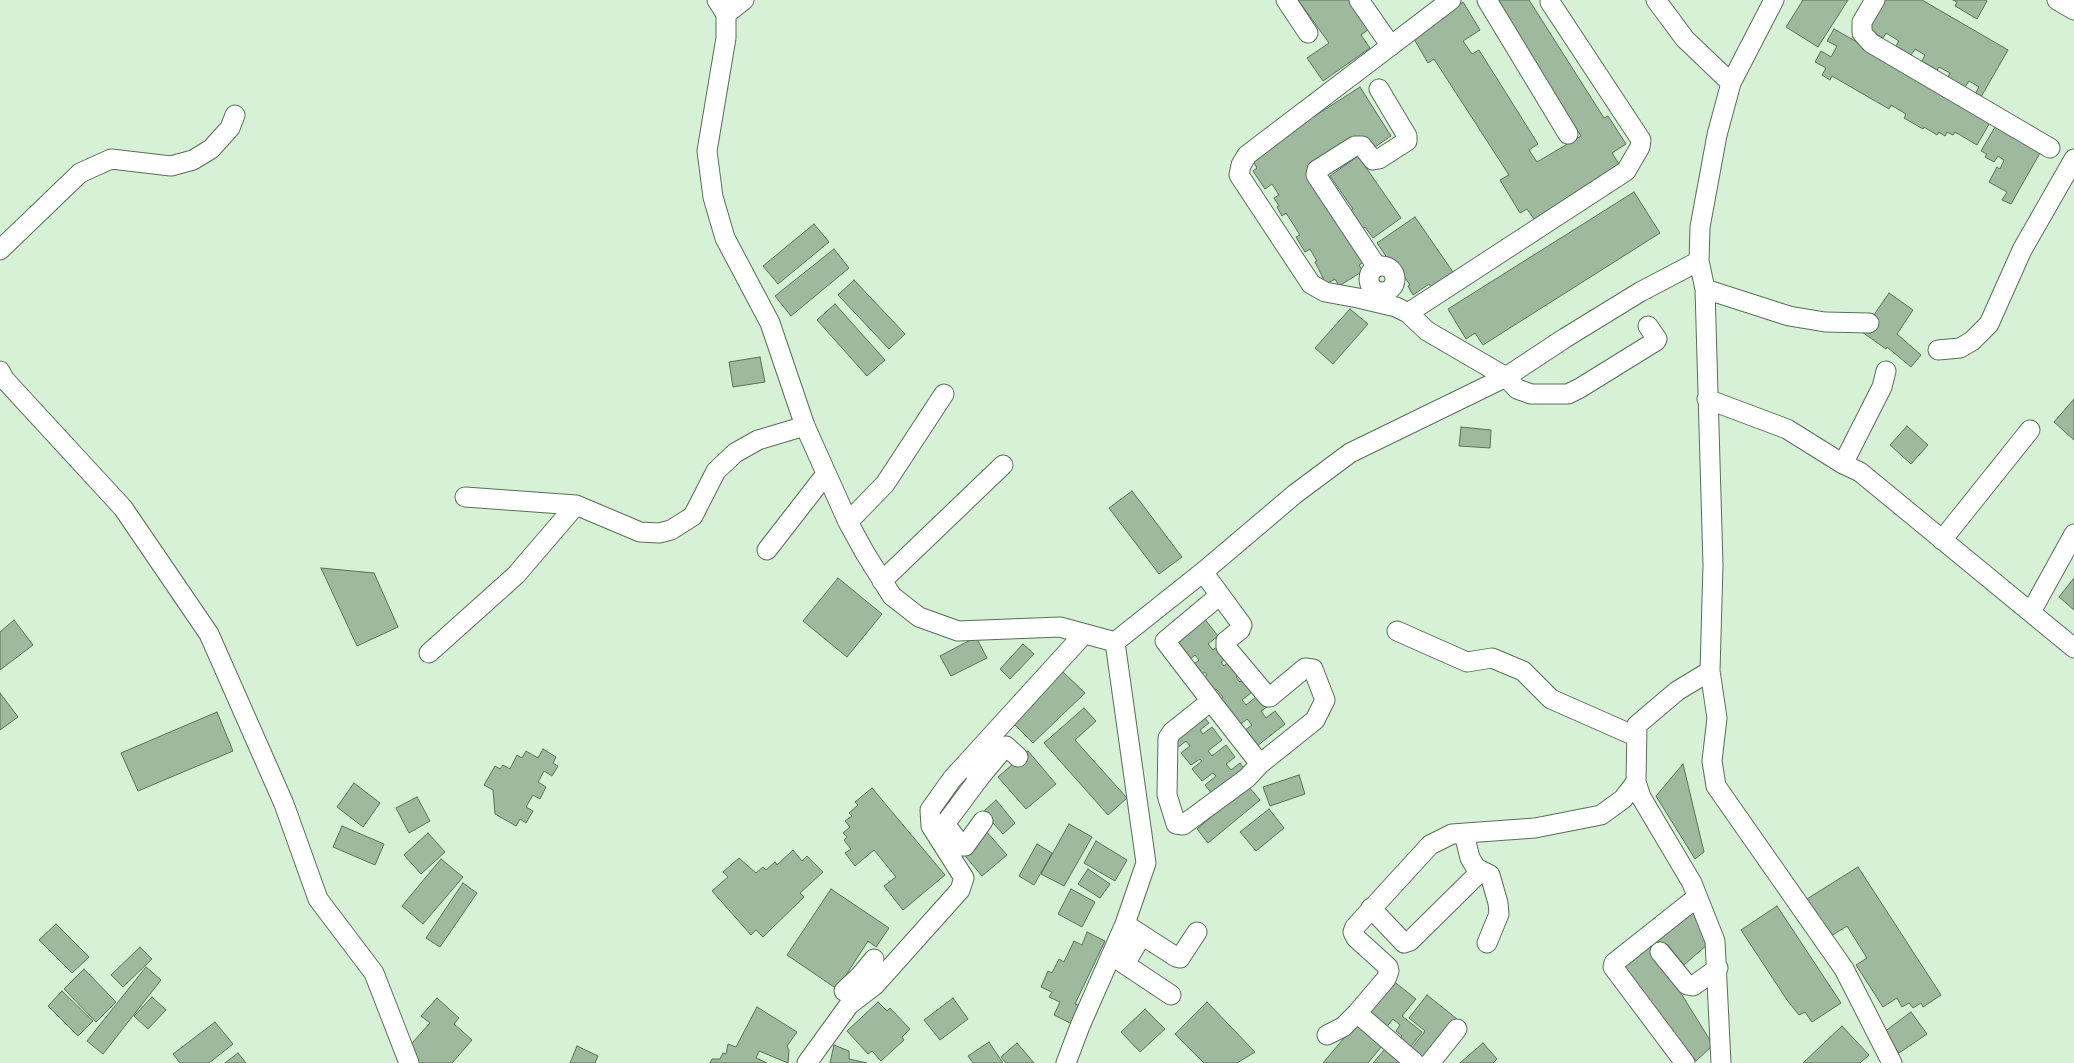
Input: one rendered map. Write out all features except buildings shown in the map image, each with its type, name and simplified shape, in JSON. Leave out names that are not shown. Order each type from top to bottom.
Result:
[{"type":"street","points":[[744,0],[721,7],[726,38],[708,151],[713,197],[725,238],[770,323],[805,426],[826,474],[848,522],[882,581],[892,596],[919,617],[958,631],[1060,627],[1116,642]]},
{"type":"street","points":[[1286,0],[1308,33]]},
{"type":"street","points":[[1359,0],[1390,46]]},
{"type":"street","points":[[1450,0],[1247,155],[1241,165],[1239,176],[1310,284],[1325,292],[1397,304],[1626,171],[1640,147],[1641,140],[1550,2]]},
{"type":"street","points":[[1487,0],[1568,134]]},
{"type":"street","points":[[1656,0],[1685,39],[1731,83]]},
{"type":"street","points":[[1774,0],[1731,83],[1717,135],[1700,227],[1700,261],[1705,288],[1713,565],[1710,671],[1717,718],[1712,761],[1716,786],[1844,969],[1892,1063]]},
{"type":"street","points":[[1875,0],[1862,22],[1862,33],[1871,43],[2050,148]]},
{"type":"street","points":[[2057,0],[2074,10]]},
{"type":"street","points":[[1379,89],[1407,136],[1406,141],[1379,159],[1373,160],[1362,146],[1355,146],[1317,170],[1316,175],[1377,267],[1371,271],[1370,285],[1374,290],[1397,304],[1427,331],[1506,377],[1517,389],[1531,394],[1568,394],[1656,341],[1648,326]]},
{"type":"street","points":[[0,250],[80,173],[111,159],[172,166],[193,160],[211,149],[230,128],[235,115]]},
{"type":"street","points":[[1938,350],[1960,348],[1972,341],[1989,324],[2022,250],[2074,159]]},
{"type":"street","points":[[1116,642],[1203,572],[1294,494],[1350,453],[1506,377],[1640,292],[1700,261]]},
{"type":"street","points":[[1705,288],[1789,316],[1825,322],[1869,323]]},
{"type":"street","points":[[1843,464],[1882,387],[1886,371]]},
{"type":"street","points":[[0,372],[5,380],[123,508],[209,634],[284,804],[318,899],[374,973],[408,1063]]},
{"type":"street","points":[[848,522],[885,484],[944,394]]},
{"type":"street","points":[[1707,399],[1787,429],[1843,464],[1860,472],[2074,648]]},
{"type":"street","points":[[465,497],[576,505],[640,532],[659,533],[671,530],[693,516],[716,471],[735,453],[758,440],[805,426]]},
{"type":"street","points":[[1942,540],[2030,430]]},
{"type":"street","points":[[882,581],[1003,465]]},
{"type":"street","points":[[767,550],[826,474]]},
{"type":"street","points":[[429,653],[516,575],[576,505]]},
{"type":"street","points":[[2031,612],[2074,534]]},
{"type":"street","points":[[1203,572],[1242,625],[1240,630],[1226,641],[1226,647],[1268,697],[1305,668],[1313,669],[1325,700],[1315,720],[1260,764],[1247,778],[1183,825],[1176,824],[1167,795],[1168,738],[1172,732],[1210,700]]},
{"type":"street","points":[[1165,641],[1220,595]]},
{"type":"street","points":[[1147,616],[1260,764]]},
{"type":"street","points":[[1396,631],[1467,662],[1492,658],[1523,672],[1551,699],[1635,736]]},
{"type":"street","points":[[807,1063],[867,981],[960,890],[964,878],[930,826],[930,810],[966,764],[1084,634]]},
{"type":"street","points":[[1066,1063],[1118,960],[1125,924],[1146,863],[1118,711],[1116,642]]},
{"type":"street","points":[[1710,671],[1677,691],[1637,725],[1635,736],[1636,782],[1641,797],[1692,883],[1696,898],[1715,941],[1718,968],[1721,1063]]},
{"type":"street","points":[[954,809],[945,824],[962,846],[965,846],[976,807],[980,777],[1004,747],[1018,757]]},
{"type":"street","points":[[966,764],[980,777]]},
{"type":"street","points":[[952,780],[976,807]]},
{"type":"street","points":[[1328,1035],[1343,1027],[1357,1013],[1386,979],[1389,971],[1388,967],[1356,938],[1353,932],[1358,921],[1430,845],[1452,834],[1535,828],[1601,816],[1623,799],[1636,782]]},
{"type":"street","points":[[940,797],[954,809],[976,807]]},
{"type":"street","points":[[1464,834],[1470,858],[1480,872],[1490,875],[1498,903],[1499,914],[1487,943]]},
{"type":"street","points":[[1371,908],[1404,943],[1410,941],[1480,872]]},
{"type":"street","points":[[1685,1063],[1613,967],[1614,963],[1696,898]]},
{"type":"street","points":[[1125,924],[1180,958],[1197,932]]},
{"type":"street","points":[[1118,960],[1142,935]]},
{"type":"street","points":[[1660,952],[1687,985],[1693,986],[1718,968]]},
{"type":"street","points":[[844,991],[867,981],[874,959]]},
{"type":"street","points":[[1118,960],[1171,995]]},
{"type":"street","points":[[1357,1013],[1415,1063]]},
{"type":"street","points":[[1430,1063],[1457,1029]]}]
